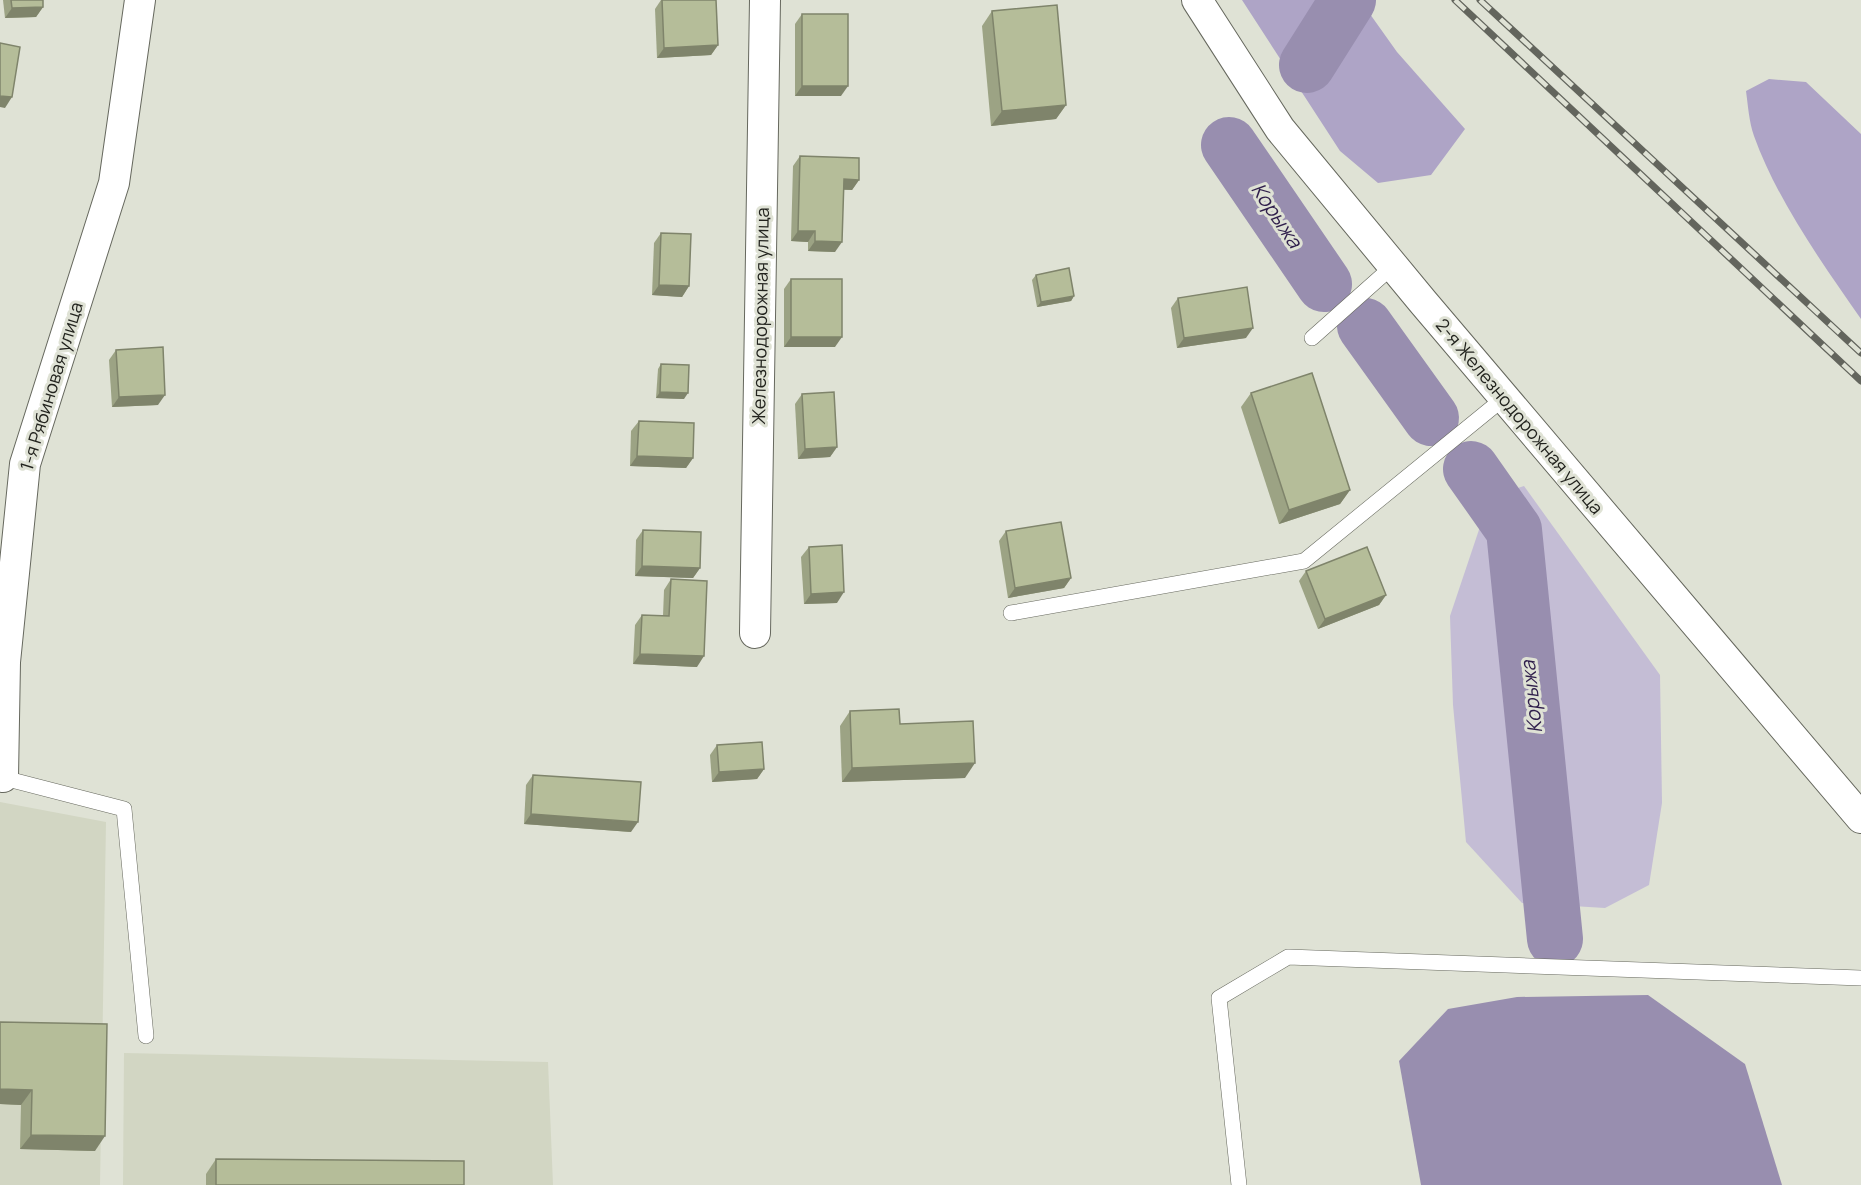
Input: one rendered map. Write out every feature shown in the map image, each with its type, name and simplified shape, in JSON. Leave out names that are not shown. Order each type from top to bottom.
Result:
[{"type":"street","name":"1-я Рябиновая улица","points":[[1,777],[5,662],[25,464],[114,183],[140,0]]},
{"type":"street","name":"Железнодорожная улица","points":[[755,633],[765,0]]},
{"type":"street","name":"2-я Железнодорожная улица","points":[[1197,0],[1281,129],[1504,398],[1861,818]]},
{"type":"lane","points":[[1312,338],[1393,266]]},
{"type":"lane","points":[[1011,613],[1304,561],[1504,398]]},
{"type":"lane","points":[[1,777],[124,809],[146,1036]]},
{"type":"lane","points":[[1239,1185],[1219,998],[1288,957],[1861,978]]},
{"type":"shaded area","points":[[1242,0],[1360,0],[1397,52],[1465,129],[1431,175],[1378,183],[1340,151]]},
{"type":"shaded area","points":[[1769,79],[1806,82],[1861,134],[1861,319],[1788,207],[1754,136],[1746,91]]},
{"type":"shaded area","points":[[1524,486],[1660,675],[1662,803],[1649,885],[1605,908],[1522,903],[1466,842],[1453,705],[1450,616],[1490,497]]},
{"type":"shaded area","points":[[0,802],[106,822],[100,1185],[0,1185]]},
{"type":"shaded area","points":[[1648,995],[1745,1064],[1782,1185],[1421,1185],[1399,1061],[1448,1009],[1517,997]]},
{"type":"shaded area","points":[[124,1053],[548,1062],[553,1185],[123,1185]]},
{"type":"building","points":[[11,0],[43,0],[43,7],[12,8]]},
{"type":"building","points":[[662,0],[716,0],[718,45],[664,48]]},
{"type":"building","points":[[1057,5],[1066,105],[1002,111],[992,11]]},
{"type":"building","points":[[802,14],[848,14],[848,86],[802,86]]},
{"type":"building","points":[[0,43],[20,47],[12,97],[0,96]]},
{"type":"building","points":[[800,156],[859,158],[859,180],[844,179],[842,242],[815,241],[815,231],[798,231]]},
{"type":"building","points":[[661,233],[691,234],[689,286],[659,285]]},
{"type":"building","points":[[1069,268],[1074,296],[1041,302],[1036,275]]},
{"type":"building","points":[[791,279],[842,279],[842,337],[791,337]]},
{"type":"building","points":[[1247,287],[1253,328],[1184,338],[1178,298]]},
{"type":"building","points":[[163,347],[165,395],[119,397],[116,350]]},
{"type":"building","points":[[661,364],[689,365],[688,393],[660,392]]},
{"type":"building","points":[[1312,373],[1350,490],[1289,510],[1251,393]]},
{"type":"building","points":[[834,392],[837,447],[805,449],[802,394]]},
{"type":"building","points":[[639,421],[694,423],[693,458],[637,456]]},
{"type":"building","points":[[1061,522],[1071,578],[1015,588],[1006,531]]},
{"type":"building","points":[[643,530],[701,532],[700,568],[642,566]]},
{"type":"building","points":[[842,545],[844,592],[811,594],[809,547]]},
{"type":"building","points":[[1367,547],[1386,595],[1325,619],[1306,571]]},
{"type":"building","points":[[671,579],[707,581],[704,656],[640,654],[642,615],[669,616]]},
{"type":"building","points":[[899,709],[900,724],[973,721],[975,763],[852,768],[850,711]]},
{"type":"building","points":[[762,742],[764,769],[719,772],[717,745]]},
{"type":"building","points":[[533,775],[641,782],[638,822],[531,814]]},
{"type":"building","points":[[0,1022],[107,1024],[105,1136],[31,1135],[32,1090],[0,1089]]},
{"type":"building","points":[[216,1159],[464,1161],[464,1185],[216,1185]]},
{"type":"waterway","name":"Корыжа","points":[[1307,65],[1348,0]]},
{"type":"waterway","name":"Корыжа","points":[[1229,145],[1324,284]]},
{"type":"waterway","name":"Корыжа","points":[[1365,326],[1431,418]]},
{"type":"waterway","name":"Корыжа","points":[[1471,469],[1514,530],[1555,939]]},
{"type":"railway","points":[[1455,0],[1861,381]]},
{"type":"railway","points":[[1480,0],[1861,353]]}]
